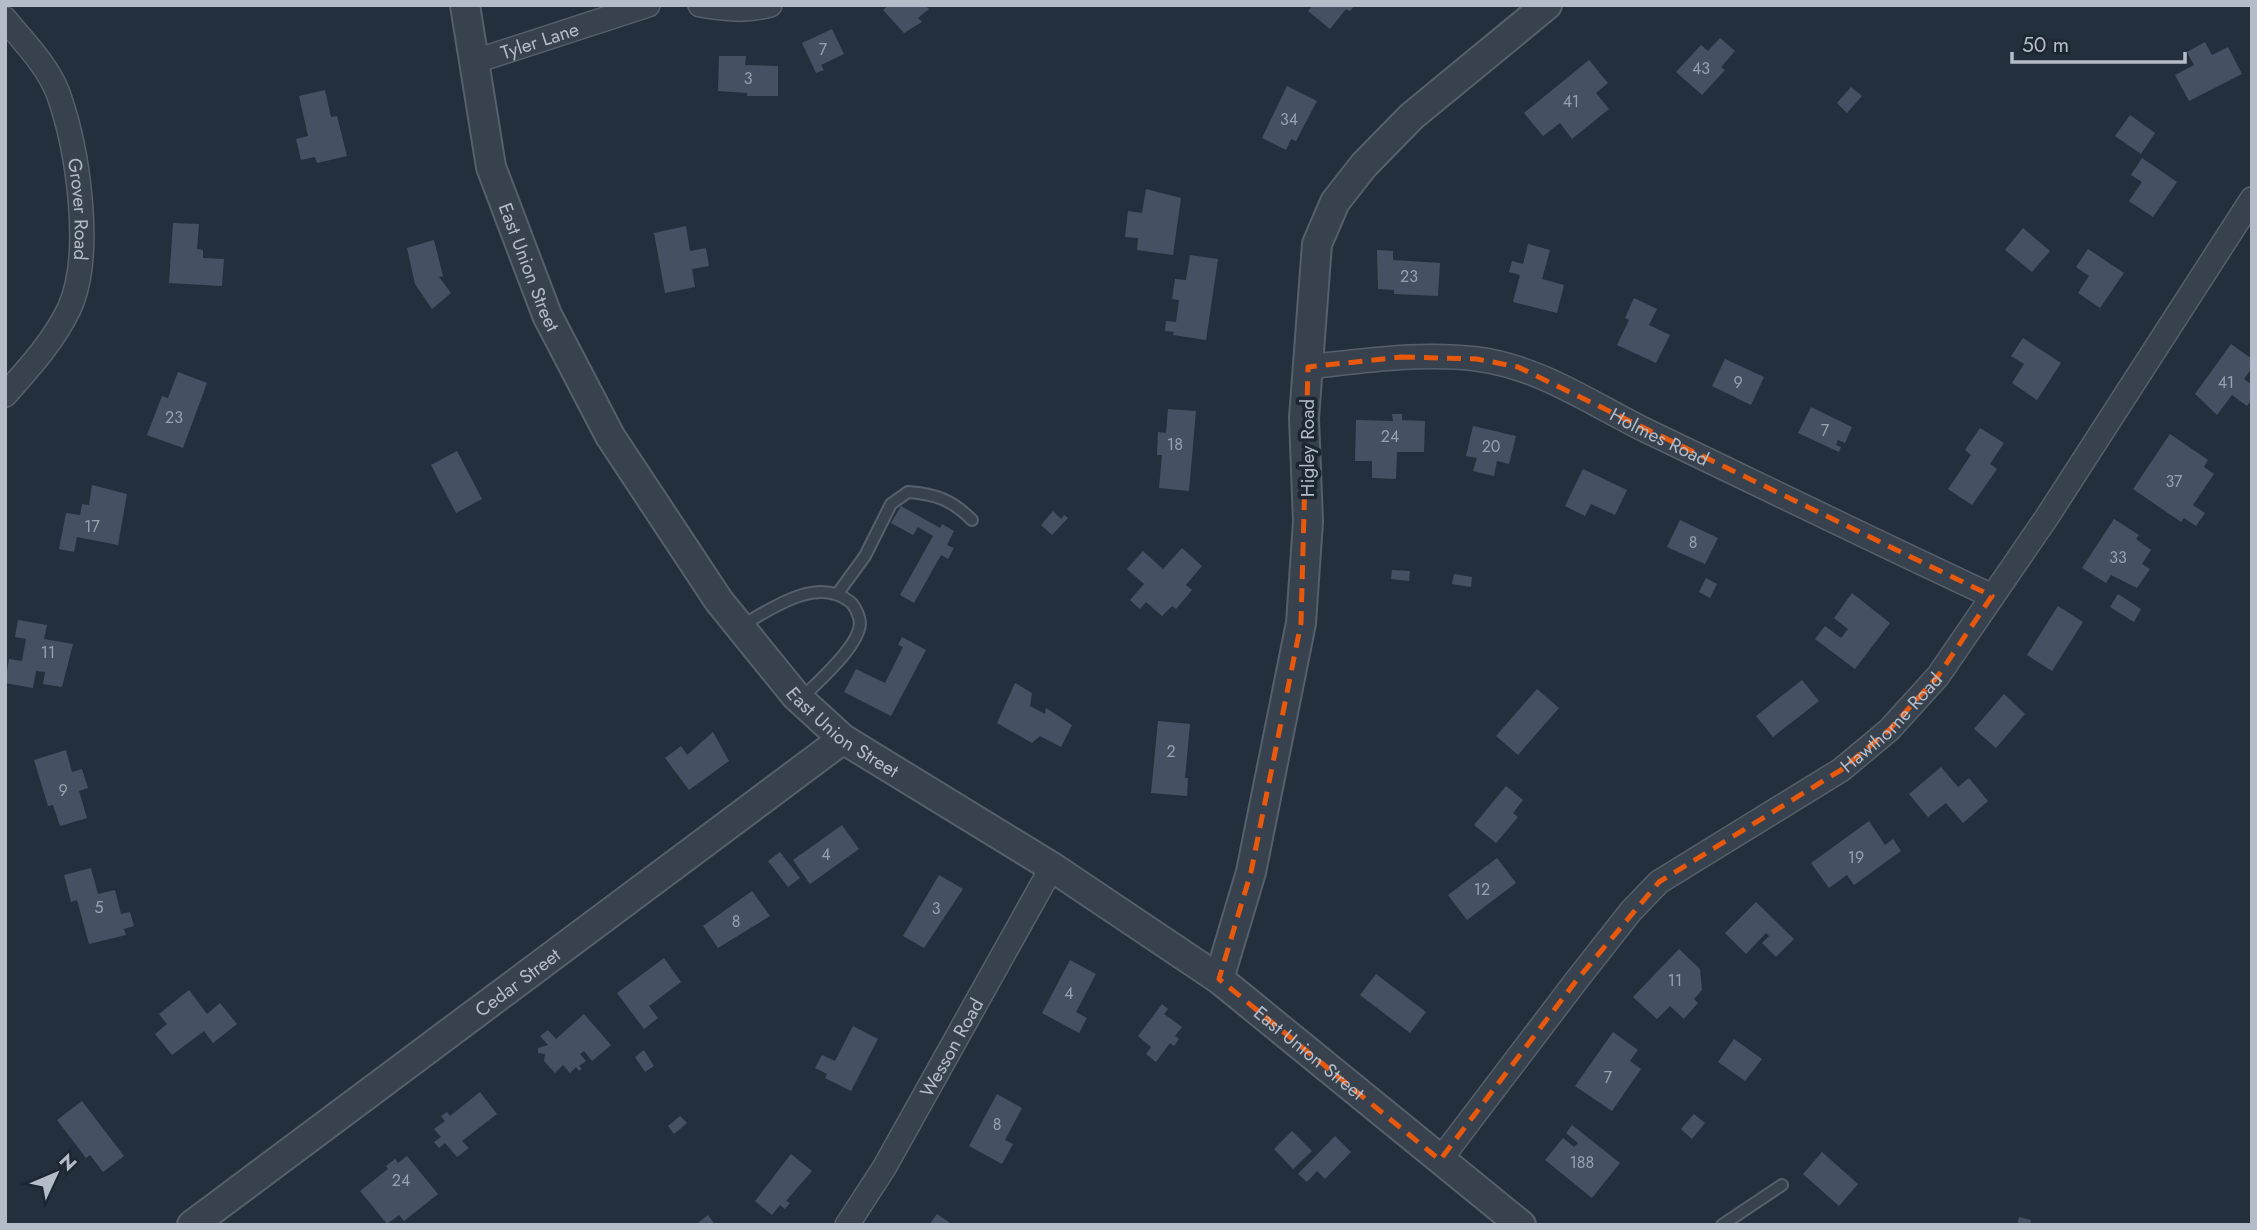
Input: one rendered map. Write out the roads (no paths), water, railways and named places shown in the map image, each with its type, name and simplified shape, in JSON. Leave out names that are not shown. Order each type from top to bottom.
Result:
[{"type":"street","name":"East Union Street","points":[[465,5],[491,167],[547,315],[610,436],[739,627],[800,700],[843,739],[1052,867],[1219,979],[1521,1225]]},
{"type":"street","name":"Tyler Lane","points":[[473,62],[648,5]]},
{"type":"street","points":[[700,5],[730,10],[755,10],[770,5]]},
{"type":"street","name":"Higley Road","points":[[1219,979],[1251,872],[1301,623],[1308,522],[1304,418],[1317,244],[1335,202],[1364,165],[1412,116],[1547,5]]},
{"type":"street","name":"Grover Road","points":[[5,19],[39,60],[57,93],[82,208],[80,267],[70,307],[43,352],[5,395]]},
{"type":"street","name":"Hawthorne Road","points":[[1440,1160],[1631,911],[1659,882],[1841,770],[1889,730],[1938,676],[2054,506],[2252,199]]},
{"type":"street","name":"Holmes Road","points":[[1308,366],[1401,357],[1477,359],[1518,368],[1563,386],[1630,423],[1992,596]]},
{"type":"street","name":"Cedar Street","points":[[192,1225],[843,739]]},
{"type":"street","name":"Wesson Road","points":[[847,1225],[884,1168],[1052,867]]},
{"type":"lane","points":[[838,593],[865,556],[891,504],[908,492],[934,494],[956,504],[972,520]]},
{"type":"lane","points":[[739,627],[801,596],[821,591],[838,593],[853,603],[860,623],[855,637],[837,662],[800,700]]},
{"type":"lane","points":[[1722,1225],[1782,1185]]}]
